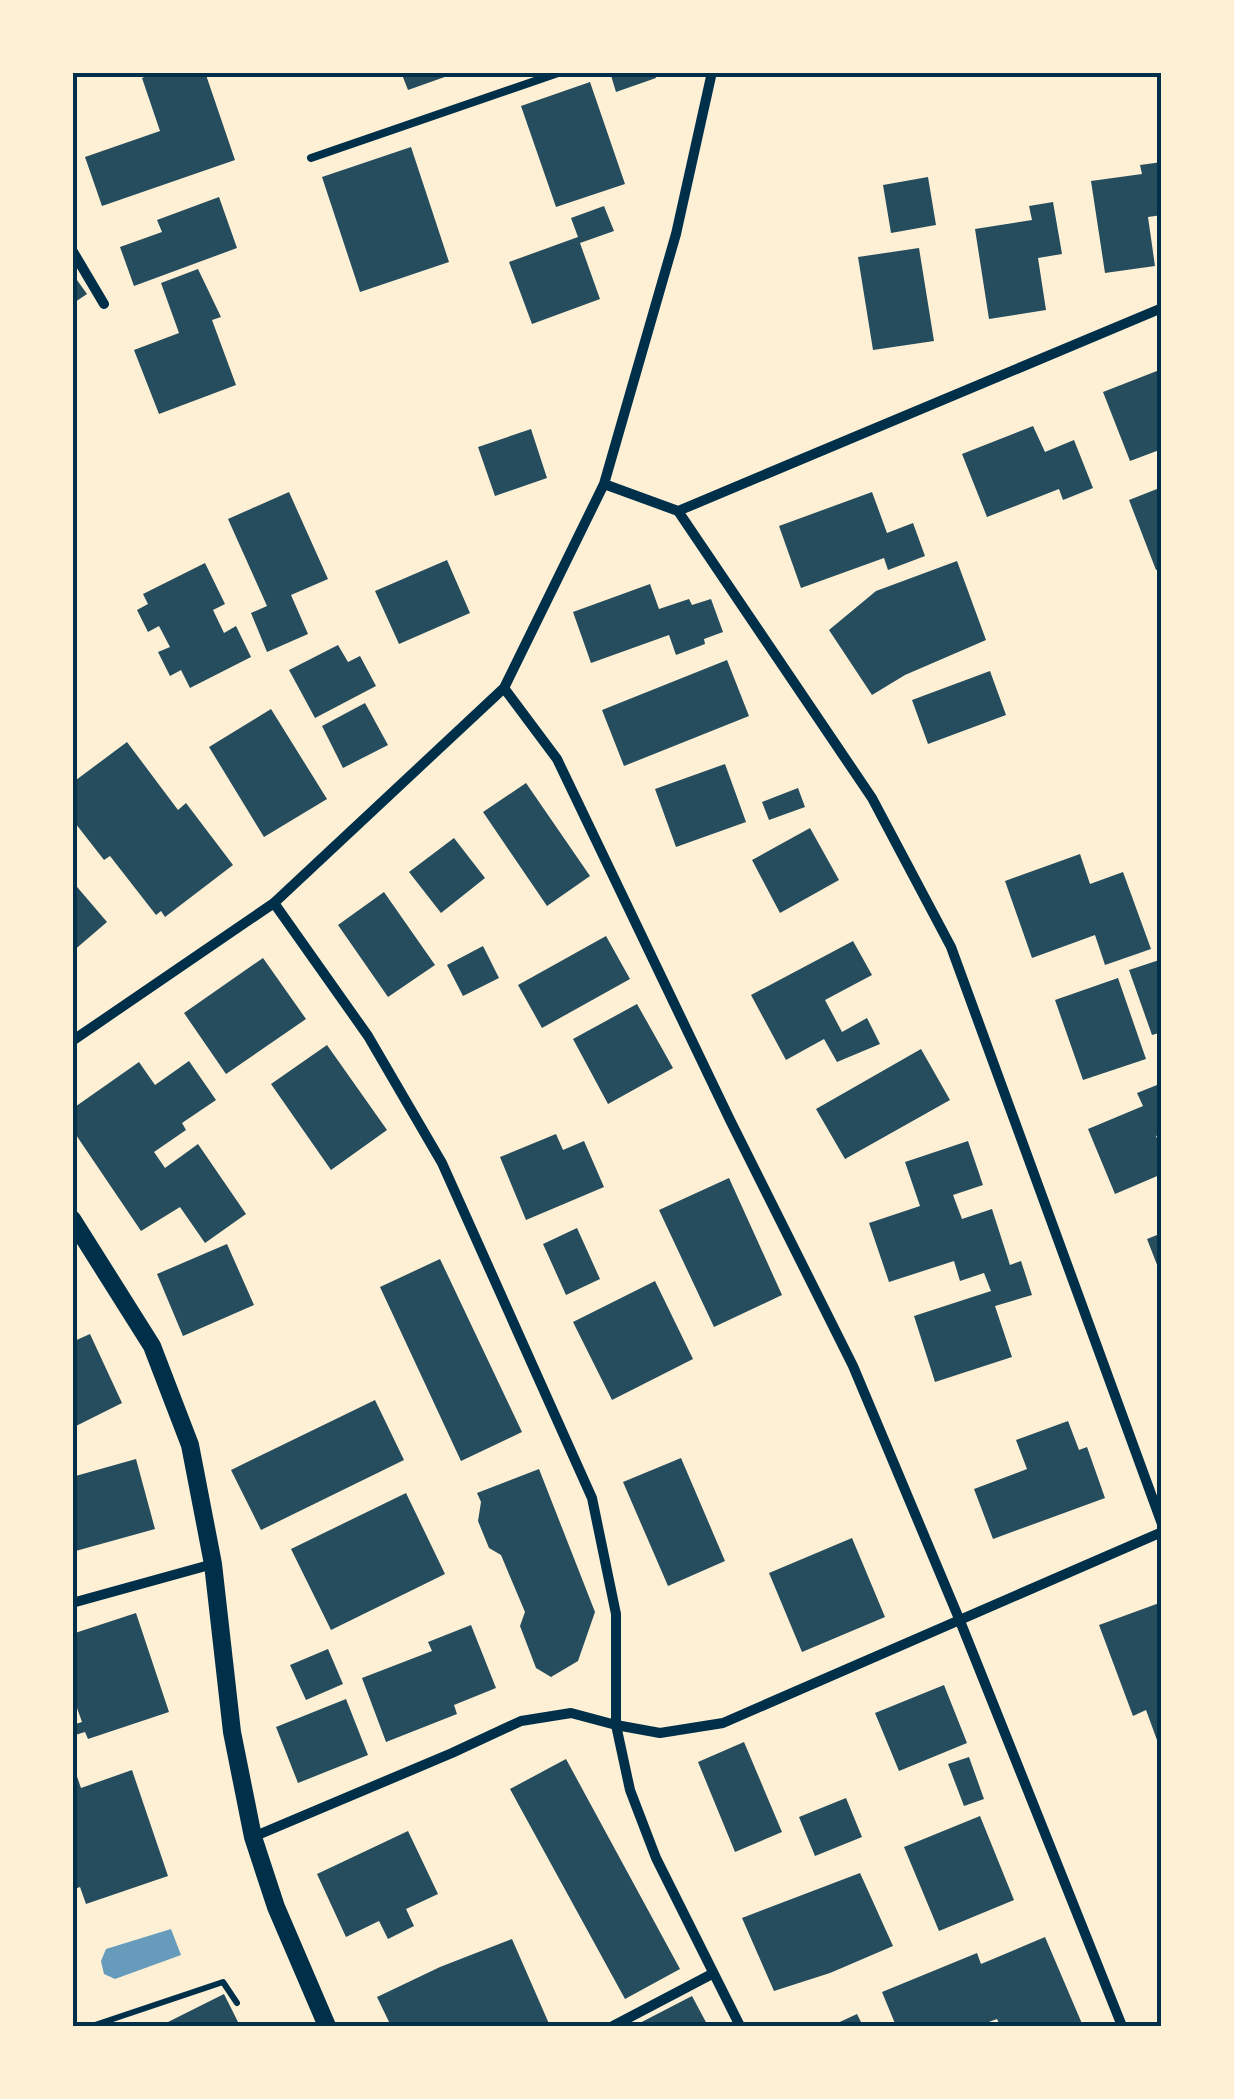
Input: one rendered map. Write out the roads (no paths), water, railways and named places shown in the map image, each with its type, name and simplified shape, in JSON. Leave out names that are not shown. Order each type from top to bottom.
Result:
[{"type":"street","points":[[72,1041],[274,903],[504,688],[604,484],[676,234],[712,72]]},
{"type":"street","points":[[72,250],[104,304]]},
{"type":"street","points":[[678,511],[1162,308]]},
{"type":"street","points":[[604,484],[678,511],[872,798],[951,947],[1162,1524]]},
{"type":"street","points":[[504,688],[557,759],[853,1366],[1122,2026]]},
{"type":"street","points":[[274,903],[368,1036],[442,1163],[592,1498],[616,1614],[616,1725],[630,1790],[656,1858],[740,2026]]},
{"type":"street","points":[[72,1219],[152,1346],[190,1446],[212,1564],[232,1732],[254,1837],[276,1907],[327,2026]]},
{"type":"street","points":[[254,1837],[520,1720],[571,1713],[660,1734],[723,1723],[1162,1532]]},
{"type":"street","points":[[72,1602],[212,1564]]},
{"type":"street","points":[[613,2026],[712,1974]]},
{"type":"lane","points":[[311,158],[562,72]]},
{"type":"water","points":[[171,1929],[181,1955],[115,1979],[104,1974],[101,1961],[106,1949]]}]
